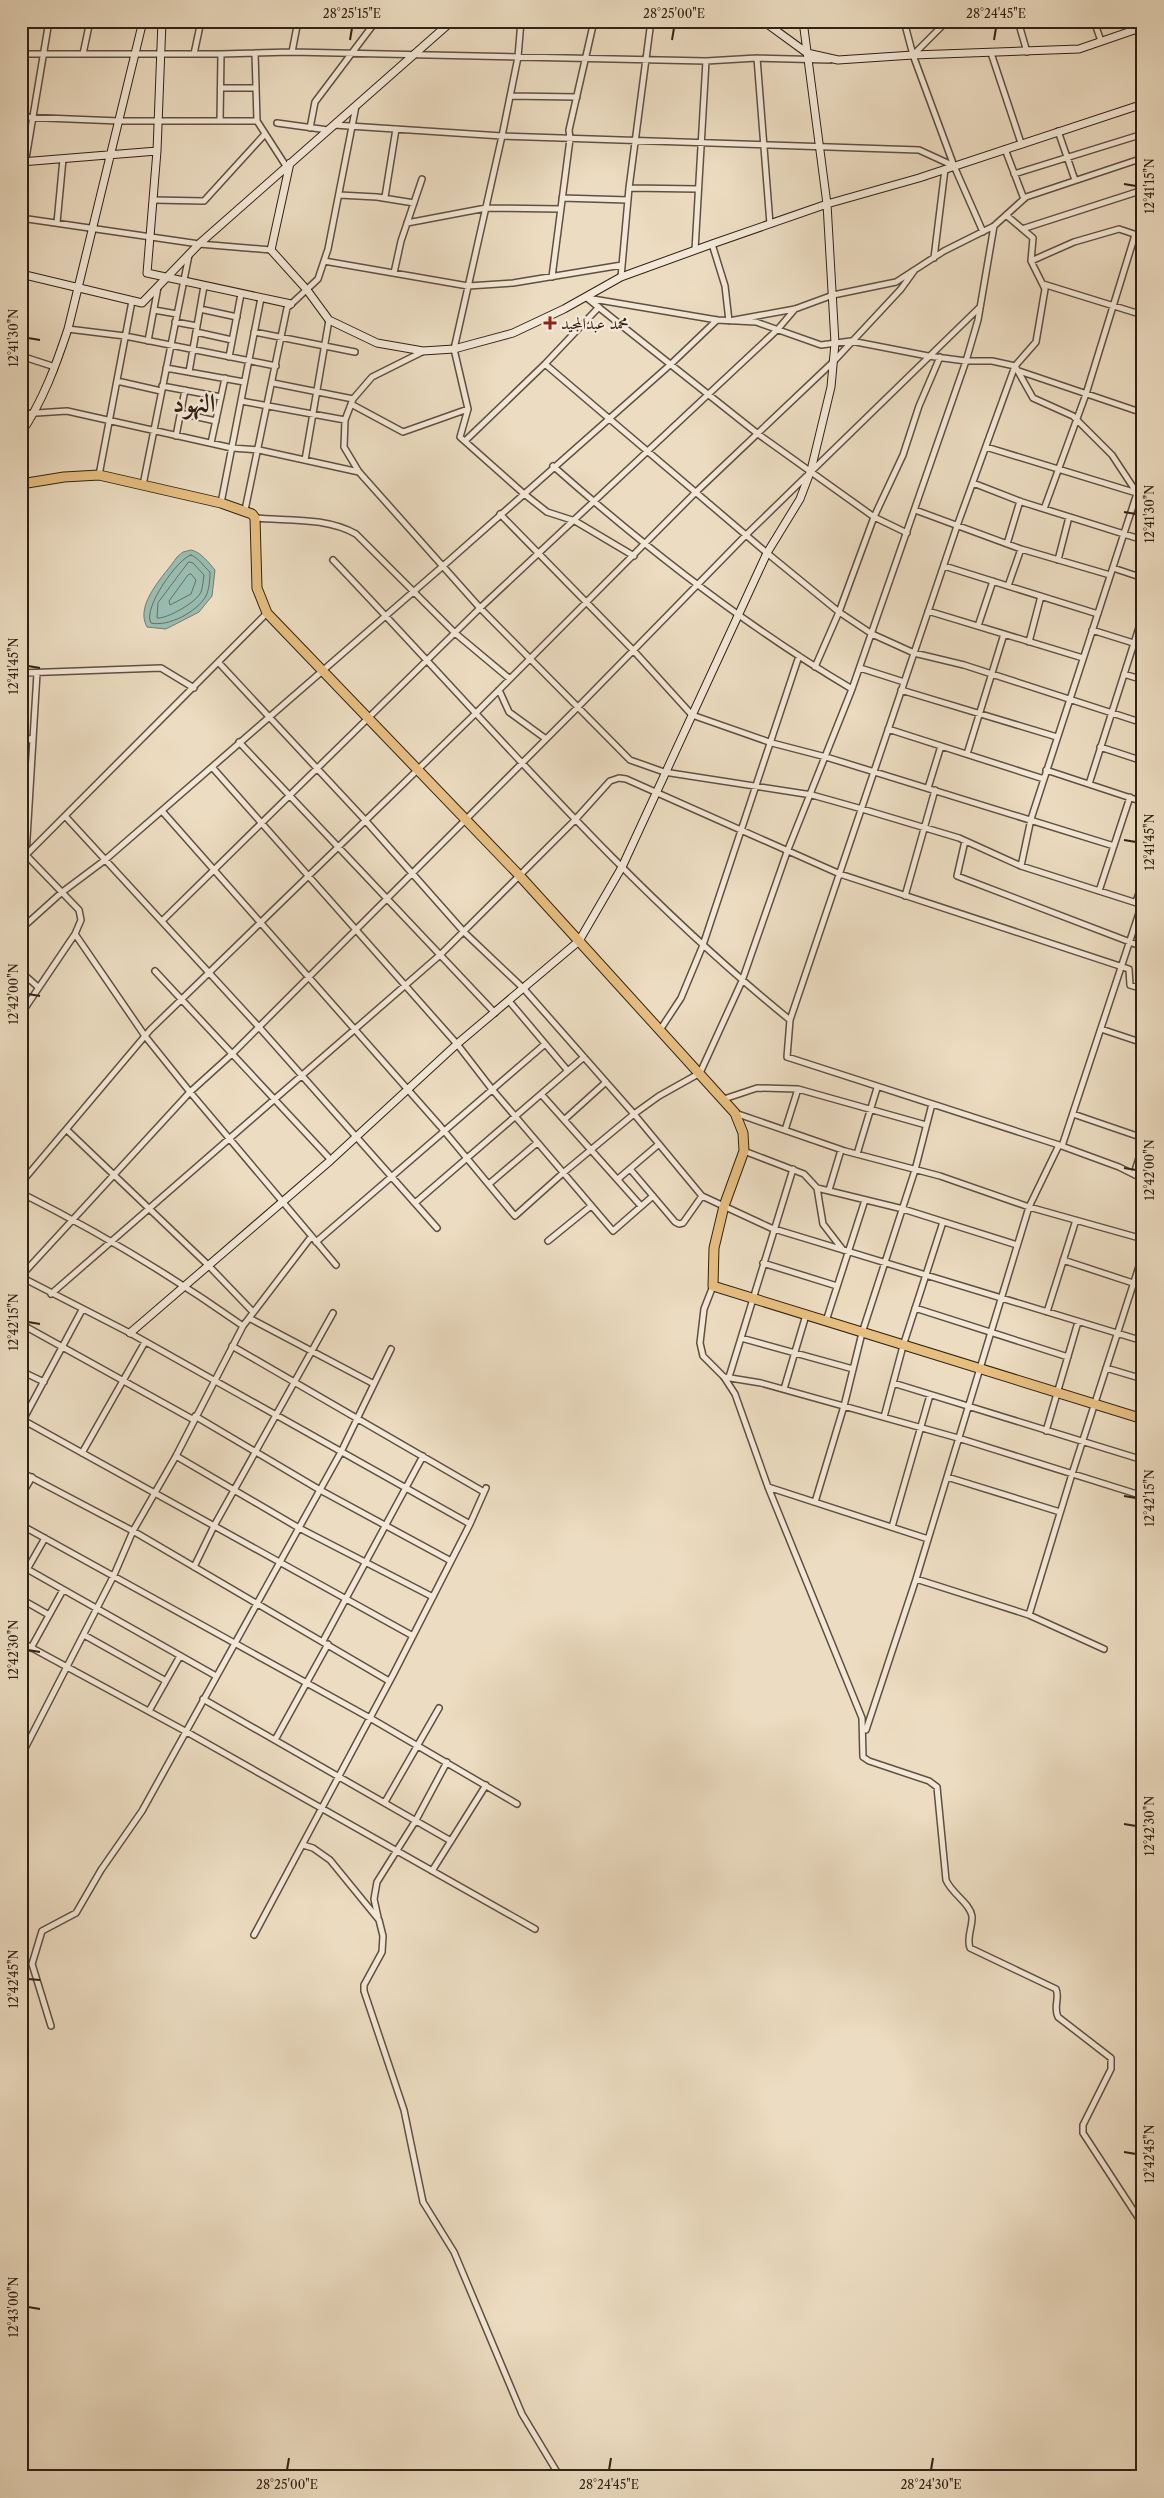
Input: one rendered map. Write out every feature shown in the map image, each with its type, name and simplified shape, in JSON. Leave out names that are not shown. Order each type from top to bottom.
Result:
[{"type":"highway","points":[[21,484],[64,477],[99,475],[221,503],[245,510],[255,518],[256,588],[267,612],[519,875],[735,1113],[743,1132],[744,1151],[724,1206],[714,1248],[713,1286],[1143,1419]]},
{"type":"street","points":[[21,188],[23,162],[33,117],[49,21]]},
{"type":"street","points":[[84,54],[90,21]]},
{"type":"street","points":[[21,433],[24,425],[34,413],[55,367],[68,329],[143,21]]},
{"type":"street","points":[[162,21],[157,152],[147,273],[291,304]]},
{"type":"street","points":[[194,54],[201,21]]},
{"type":"street","points":[[292,52],[298,21]]},
{"type":"street","points":[[310,128],[315,102],[376,21]]},
{"type":"street","points":[[21,274],[142,303],[199,244],[452,21]]},
{"type":"street","points":[[521,21],[518,57],[502,136],[454,349],[468,409],[460,437],[522,493],[548,512],[574,521],[634,556]]},
{"type":"street","points":[[552,276],[570,139],[569,130],[594,21]]},
{"type":"street","points":[[621,277],[629,188],[651,21]]},
{"type":"street","points":[[763,21],[807,56]]},
{"type":"street","points":[[130,1333],[283,1203],[457,1044],[579,942],[622,867],[654,793],[739,616],[767,553],[800,499],[811,470],[831,387],[836,343],[834,295],[827,204],[818,148],[803,21]]},
{"type":"street","points":[[904,21],[913,55],[954,166],[984,232]]},
{"type":"street","points":[[913,55],[947,21]]},
{"type":"street","points":[[1018,21],[1027,52]]},
{"type":"street","points":[[1094,21],[1102,41]]},
{"type":"street","points":[[21,54],[292,52],[646,58],[706,61],[807,56],[838,60],[913,55],[1079,49],[1143,27]]},
{"type":"street","points":[[255,53],[257,121],[288,164],[271,250]]},
{"type":"street","points":[[991,53],[1022,143]]},
{"type":"street","points":[[220,121],[221,54]]},
{"type":"street","points":[[757,58],[770,224]]},
{"type":"street","points":[[695,250],[706,61]]},
{"type":"street","points":[[220,88],[255,88]]},
{"type":"street","points":[[510,96],[577,97]]},
{"type":"street","points":[[21,218],[199,244],[271,250],[307,290],[329,320],[377,343],[423,351],[454,349],[513,333],[587,298],[621,277],[695,250],[827,204],[946,169],[1143,104]]},
{"type":"street","points":[[245,510],[273,383],[287,308],[318,279],[324,261],[354,127],[356,105]]},
{"type":"street","points":[[21,117],[158,122],[257,121]]},
{"type":"street","points":[[277,122],[328,130]]},
{"type":"street","points":[[334,124],[354,127],[502,136],[920,150],[954,166]]},
{"type":"street","points":[[385,198],[396,129]]},
{"type":"street","points":[[1058,131],[1075,180]]},
{"type":"street","points":[[153,200],[204,201],[265,134]]},
{"type":"street","points":[[1014,174],[1143,134]]},
{"type":"street","points":[[1005,149],[1024,199]]},
{"type":"street","points":[[23,162],[157,152]]},
{"type":"street","points":[[729,321],[795,309],[834,295],[896,282],[934,258],[994,226],[1024,199],[1143,158]]},
{"type":"street","points":[[57,223],[63,159]]},
{"type":"street","points":[[934,258],[946,169]]},
{"type":"street","points":[[394,273],[407,223],[422,179]]},
{"type":"street","points":[[629,188],[698,189]]},
{"type":"street","points":[[1022,229],[1143,190]]},
{"type":"street","points":[[339,195],[385,198],[414,203]]},
{"type":"street","points":[[562,198],[628,200]]},
{"type":"street","points":[[407,223],[486,208],[561,209]]},
{"type":"street","points":[[1006,215],[1033,238],[1031,261],[1045,289],[1036,342],[1017,368],[957,526],[790,1020],[787,1057],[877,1088],[1061,1146],[1143,1178]]},
{"type":"street","points":[[162,811],[468,1158],[515,1216],[562,1173],[634,1114],[658,1096],[700,1073],[742,981],[787,852],[812,795],[872,634],[966,361],[980,306],[994,226]]},
{"type":"street","points":[[1031,261],[1074,242],[1119,230],[1143,237]]},
{"type":"street","points":[[1044,509],[1086,394],[1135,235]]},
{"type":"street","points":[[712,244],[725,286],[729,321]]},
{"type":"street","points":[[143,485],[189,255]]},
{"type":"street","points":[[324,261],[468,286],[513,283],[622,265]]},
{"type":"street","points":[[21,1183],[145,1036],[587,604],[697,491],[834,360],[901,289],[914,271]]},
{"type":"street","points":[[1043,284],[1143,315]]},
{"type":"street","points":[[148,340],[158,286]]},
{"type":"street","points":[[189,372],[204,286]]},
{"type":"street","points":[[229,357],[241,294]]},
{"type":"street","points":[[221,503],[261,298]]},
{"type":"street","points":[[587,298],[758,434],[811,470],[874,517],[907,533]]},
{"type":"street","points":[[587,298],[717,320],[756,322],[821,344],[851,341],[940,358],[992,361],[1017,368],[1143,413]]},
{"type":"street","points":[[99,475],[132,301]]},
{"type":"street","points":[[470,1524],[130,1333],[51,1294],[21,1276],[190,1092],[232,1054],[578,708],[696,585],[811,470],[980,306]]},
{"type":"street","points":[[465,441],[545,364],[599,307]]},
{"type":"street","points":[[200,309],[237,317]]},
{"type":"street","points":[[162,921],[480,608],[648,453],[778,329],[795,309]]},
{"type":"street","points":[[154,310],[177,314]]},
{"type":"street","points":[[305,460],[312,413],[326,347],[329,320]]},
{"type":"street","points":[[21,929],[61,892],[105,860],[268,716],[386,616],[522,493],[671,364],[717,320]]},
{"type":"street","points":[[175,322],[232,340]]},
{"type":"street","points":[[68,329],[148,340],[276,366]]},
{"type":"street","points":[[254,332],[355,352]]},
{"type":"street","points":[[423,351],[372,377],[352,402],[345,420],[344,447],[359,472],[480,608],[630,760],[664,772],[812,795],[862,809],[965,841],[1021,866],[1140,904]]},
{"type":"street","points":[[21,356],[55,367]]},
{"type":"street","points":[[815,667],[839,612],[874,517],[903,455],[919,406],[940,358]]},
{"type":"street","points":[[545,364],[610,416],[648,453],[697,491],[767,553],[839,612],[872,634],[914,652],[992,674],[1143,723]]},
{"type":"street","points":[[166,368],[244,382]]},
{"type":"street","points":[[1017,368],[1033,398],[1077,420],[1112,455],[1137,493]]},
{"type":"street","points":[[211,443],[224,378]]},
{"type":"street","points":[[117,381],[185,390],[220,398]]},
{"type":"street","points":[[273,383],[317,392],[352,402],[403,432],[468,409]]},
{"type":"street","points":[[176,436],[185,390]]},
{"type":"street","points":[[241,401],[345,420]]},
{"type":"street","points":[[21,414],[67,411],[232,448],[259,450],[359,472]]},
{"type":"street","points":[[180,413],[216,421]]},
{"type":"street","points":[[986,447],[1143,495]]},
{"type":"street","points":[[553,466],[696,585],[815,667],[852,689]]},
{"type":"street","points":[[1021,866],[1031,819],[1046,770],[1143,475]]},
{"type":"street","points":[[973,484],[1044,509],[1143,540]]},
{"type":"street","points":[[1007,544],[1020,501]]},
{"type":"street","points":[[915,510],[1020,549],[1110,575]]},
{"type":"street","points":[[500,514],[633,650],[692,714],[772,743],[874,771],[1114,846]]},
{"type":"street","points":[[1058,560],[1069,517]]},
{"type":"street","points":[[255,518],[308,521],[343,526],[356,534],[455,633],[510,679]]},
{"type":"street","points":[[1008,586],[1020,549]]},
{"type":"street","points":[[21,558],[22,571]]},
{"type":"street","points":[[333,560],[522,762],[574,821],[742,981],[790,1020]]},
{"type":"street","points":[[944,566],[1098,614]]},
{"type":"street","points":[[1113,568],[1143,578]]},
{"type":"street","points":[[978,626],[993,581]]},
{"type":"street","points":[[1029,642],[1041,596]]},
{"type":"street","points":[[928,611],[1083,658]]},
{"type":"street","points":[[24,858],[219,663],[267,612]]},
{"type":"street","points":[[1089,784],[1143,614]]},
{"type":"street","points":[[1092,630],[1143,646]]},
{"type":"street","points":[[967,754],[1004,634]]},
{"type":"street","points":[[660,1030],[681,998],[703,945],[754,786],[772,743],[799,656]]},
{"type":"street","points":[[219,663],[316,770],[365,820],[464,932],[524,989],[634,1114],[702,1196],[774,1229],[1143,1341]]},
{"type":"street","points":[[21,673],[161,668],[194,688]]},
{"type":"street","points":[[860,668],[904,682]]},
{"type":"street","points":[[24,858],[37,673]]},
{"type":"street","points":[[1124,674],[1143,680]]},
{"type":"street","points":[[499,690],[509,712],[546,739]]},
{"type":"street","points":[[901,690],[1057,737]]},
{"type":"street","points":[[888,728],[1044,779]]},
{"type":"street","points":[[21,745],[33,738]]},
{"type":"street","points":[[240,742],[337,847],[495,1012]]},
{"type":"street","points":[[928,788],[941,746]]},
{"type":"street","points":[[1100,747],[1143,761]]},
{"type":"street","points":[[212,767],[261,824],[310,876],[354,930],[457,1044],[515,1117],[613,1231],[653,1196]]},
{"type":"street","points":[[1046,770],[1143,802]]},
{"type":"street","points":[[51,1294],[440,954],[574,821],[610,781],[619,778],[840,874],[1129,969],[1130,985],[1143,990]]},
{"type":"street","points":[[905,896],[926,828],[935,790]]},
{"type":"street","points":[[1099,890],[1130,798]]},
{"type":"street","points":[[65,816],[258,1026],[437,1228]]},
{"type":"street","points":[[965,841],[957,876],[1143,947]]},
{"type":"street","points":[[21,850],[24,858],[79,910],[81,920],[75,934],[21,1014]]},
{"type":"street","points":[[1143,881],[1140,904],[1129,942],[1073,1114],[1061,1146],[1029,1206],[916,1579],[864,1735],[862,1752],[867,1760],[929,1781],[937,1787],[946,1880],[952,1892],[964,1903],[972,1915],[968,1941],[970,1948],[1056,1989],[1058,1993],[1055,2010],[1058,2017],[1111,2058],[1111,2069],[1083,2125],[1082,2133],[1143,2224]]},
{"type":"street","points":[[75,934],[145,1036],[336,1265]]},
{"type":"street","points":[[155,971],[331,1160]]},
{"type":"street","points":[[21,972],[38,988]]},
{"type":"street","points":[[509,1001],[568,1071]]},
{"type":"street","points":[[1101,1029],[1143,1043]]},
{"type":"street","points":[[316,1242],[544,1044]]},
{"type":"street","points":[[415,1204],[584,1057]]},
{"type":"street","points":[[564,1120],[606,1082]]},
{"type":"street","points":[[724,1099],[757,1088],[798,1089],[870,1111],[926,1125]]},
{"type":"street","points":[[857,1154],[877,1088]]},
{"type":"street","points":[[785,1130],[798,1089]]},
{"type":"street","points":[[541,1094],[641,1206]]},
{"type":"street","points":[[815,1502],[844,1406],[862,1333],[903,1210],[932,1104]]},
{"type":"street","points":[[735,1113],[841,1150],[915,1170],[1143,1239]]},
{"type":"street","points":[[1073,1114],[1143,1138]]},
{"type":"street","points":[[67,1130],[208,1265],[253,1312]]},
{"type":"street","points":[[489,1184],[537,1143]]},
{"type":"street","points":[[618,1179],[659,1144]]},
{"type":"street","points":[[1134,1174],[1143,1145]]},
{"type":"street","points":[[829,1190],[841,1150]]},
{"type":"street","points":[[744,1151],[804,1174],[817,1188],[823,1224],[846,1251]]},
{"type":"street","points":[[630,1169],[675,1222],[679,1224],[683,1223],[702,1196]]},
{"type":"street","points":[[727,1377],[793,1169]]},
{"type":"street","points":[[817,1188],[903,1210],[1017,1245]]},
{"type":"street","points":[[21,1192],[113,1241],[185,1285],[243,1326]]},
{"type":"street","points":[[826,1322],[846,1251],[864,1200]]},
{"type":"street","points":[[548,1241],[591,1206]]},
{"type":"street","points":[[1046,1312],[1076,1220]]},
{"type":"street","points":[[884,1417],[903,1346],[943,1222]]},
{"type":"street","points":[[21,1756],[84,1636],[133,1531],[153,1493],[176,1456],[243,1326],[312,1237]]},
{"type":"street","points":[[1029,1615],[1094,1404],[1143,1254]]},
{"type":"street","points":[[1063,1260],[1133,1283]]},
{"type":"street","points":[[763,1263],[837,1286]]},
{"type":"street","points":[[713,1286],[704,1309],[700,1343],[703,1356],[727,1377],[735,1394],[768,1487],[862,1718],[864,1735]]},
{"type":"street","points":[[915,1308],[1068,1357]]},
{"type":"street","points":[[82,1310],[22,1419],[413,1636]]},
{"type":"street","points":[[194,1567],[214,1526],[333,1313]]},
{"type":"street","points":[[784,1389],[806,1315]]},
{"type":"street","points":[[249,1318],[374,1384]]},
{"type":"street","points":[[1046,1431],[1078,1322]]},
{"type":"street","points":[[21,1324],[451,1561]]},
{"type":"street","points":[[740,1338],[853,1369]]},
{"type":"street","points":[[82,1453],[145,1342]]},
{"type":"street","points":[[232,1346],[485,1490],[470,1524],[413,1636],[254,1935]]},
{"type":"street","points":[[51,2026],[32,1964],[42,1931],[76,1913],[100,1870],[142,1811],[341,1452],[391,1349]]},
{"type":"street","points":[[1106,1368],[1143,1379]]},
{"type":"street","points":[[21,1371],[44,1382]]},
{"type":"street","points":[[727,1377],[784,1389],[958,1438],[1143,1496]]},
{"type":"street","points":[[893,1383],[1143,1460]]},
{"type":"street","points":[[892,1527],[930,1395]]},
{"type":"street","points":[[176,1456],[299,1528],[433,1597]]},
{"type":"street","points":[[275,1740],[307,1683],[365,1562],[423,1456]]},
{"type":"street","points":[[21,1472],[133,1531],[389,1681]]},
{"type":"street","points":[[947,1477],[1060,1512]]},
{"type":"street","points":[[21,1496],[32,1478]]},
{"type":"street","points":[[768,1487],[928,1539]]},
{"type":"street","points":[[21,1525],[370,1718],[517,1804]]},
{"type":"street","points":[[21,1580],[45,1538]]},
{"type":"street","points":[[27,1569],[216,1676]]},
{"type":"street","points":[[916,1579],[1029,1615],[1104,1649]]},
{"type":"street","points":[[31,1648],[63,1590]]},
{"type":"street","points":[[21,1599],[49,1615]]},
{"type":"street","points":[[84,1636],[166,1681]]},
{"type":"street","points":[[21,1642],[322,1807],[535,1929]]},
{"type":"street","points":[[149,1711],[180,1656]]},
{"type":"street","points":[[203,1699],[451,1841]]},
{"type":"street","points":[[384,1802],[439,1708]]},
{"type":"street","points":[[447,1762],[416,1820],[396,1850],[375,1888],[374,1899],[384,1936],[382,1952],[364,1985],[364,1991],[404,2110],[423,2202],[454,2252],[522,2414],[560,2477]]},
{"type":"street","points":[[432,1871],[486,1785]]},
{"type":"street","points":[[303,1844],[317,1850],[330,1860],[379,1920]]},
{"type":"water","points":[[191,550],[201,555],[215,570],[212,596],[199,612],[166,629],[147,627],[144,618],[145,609],[153,590],[177,557],[183,552]]},
{"type":"place","name":"محمد عبدالمجيد","points":[[550,323]]},
{"type":"district","name":"النهود","points":[[194,403]]}]
